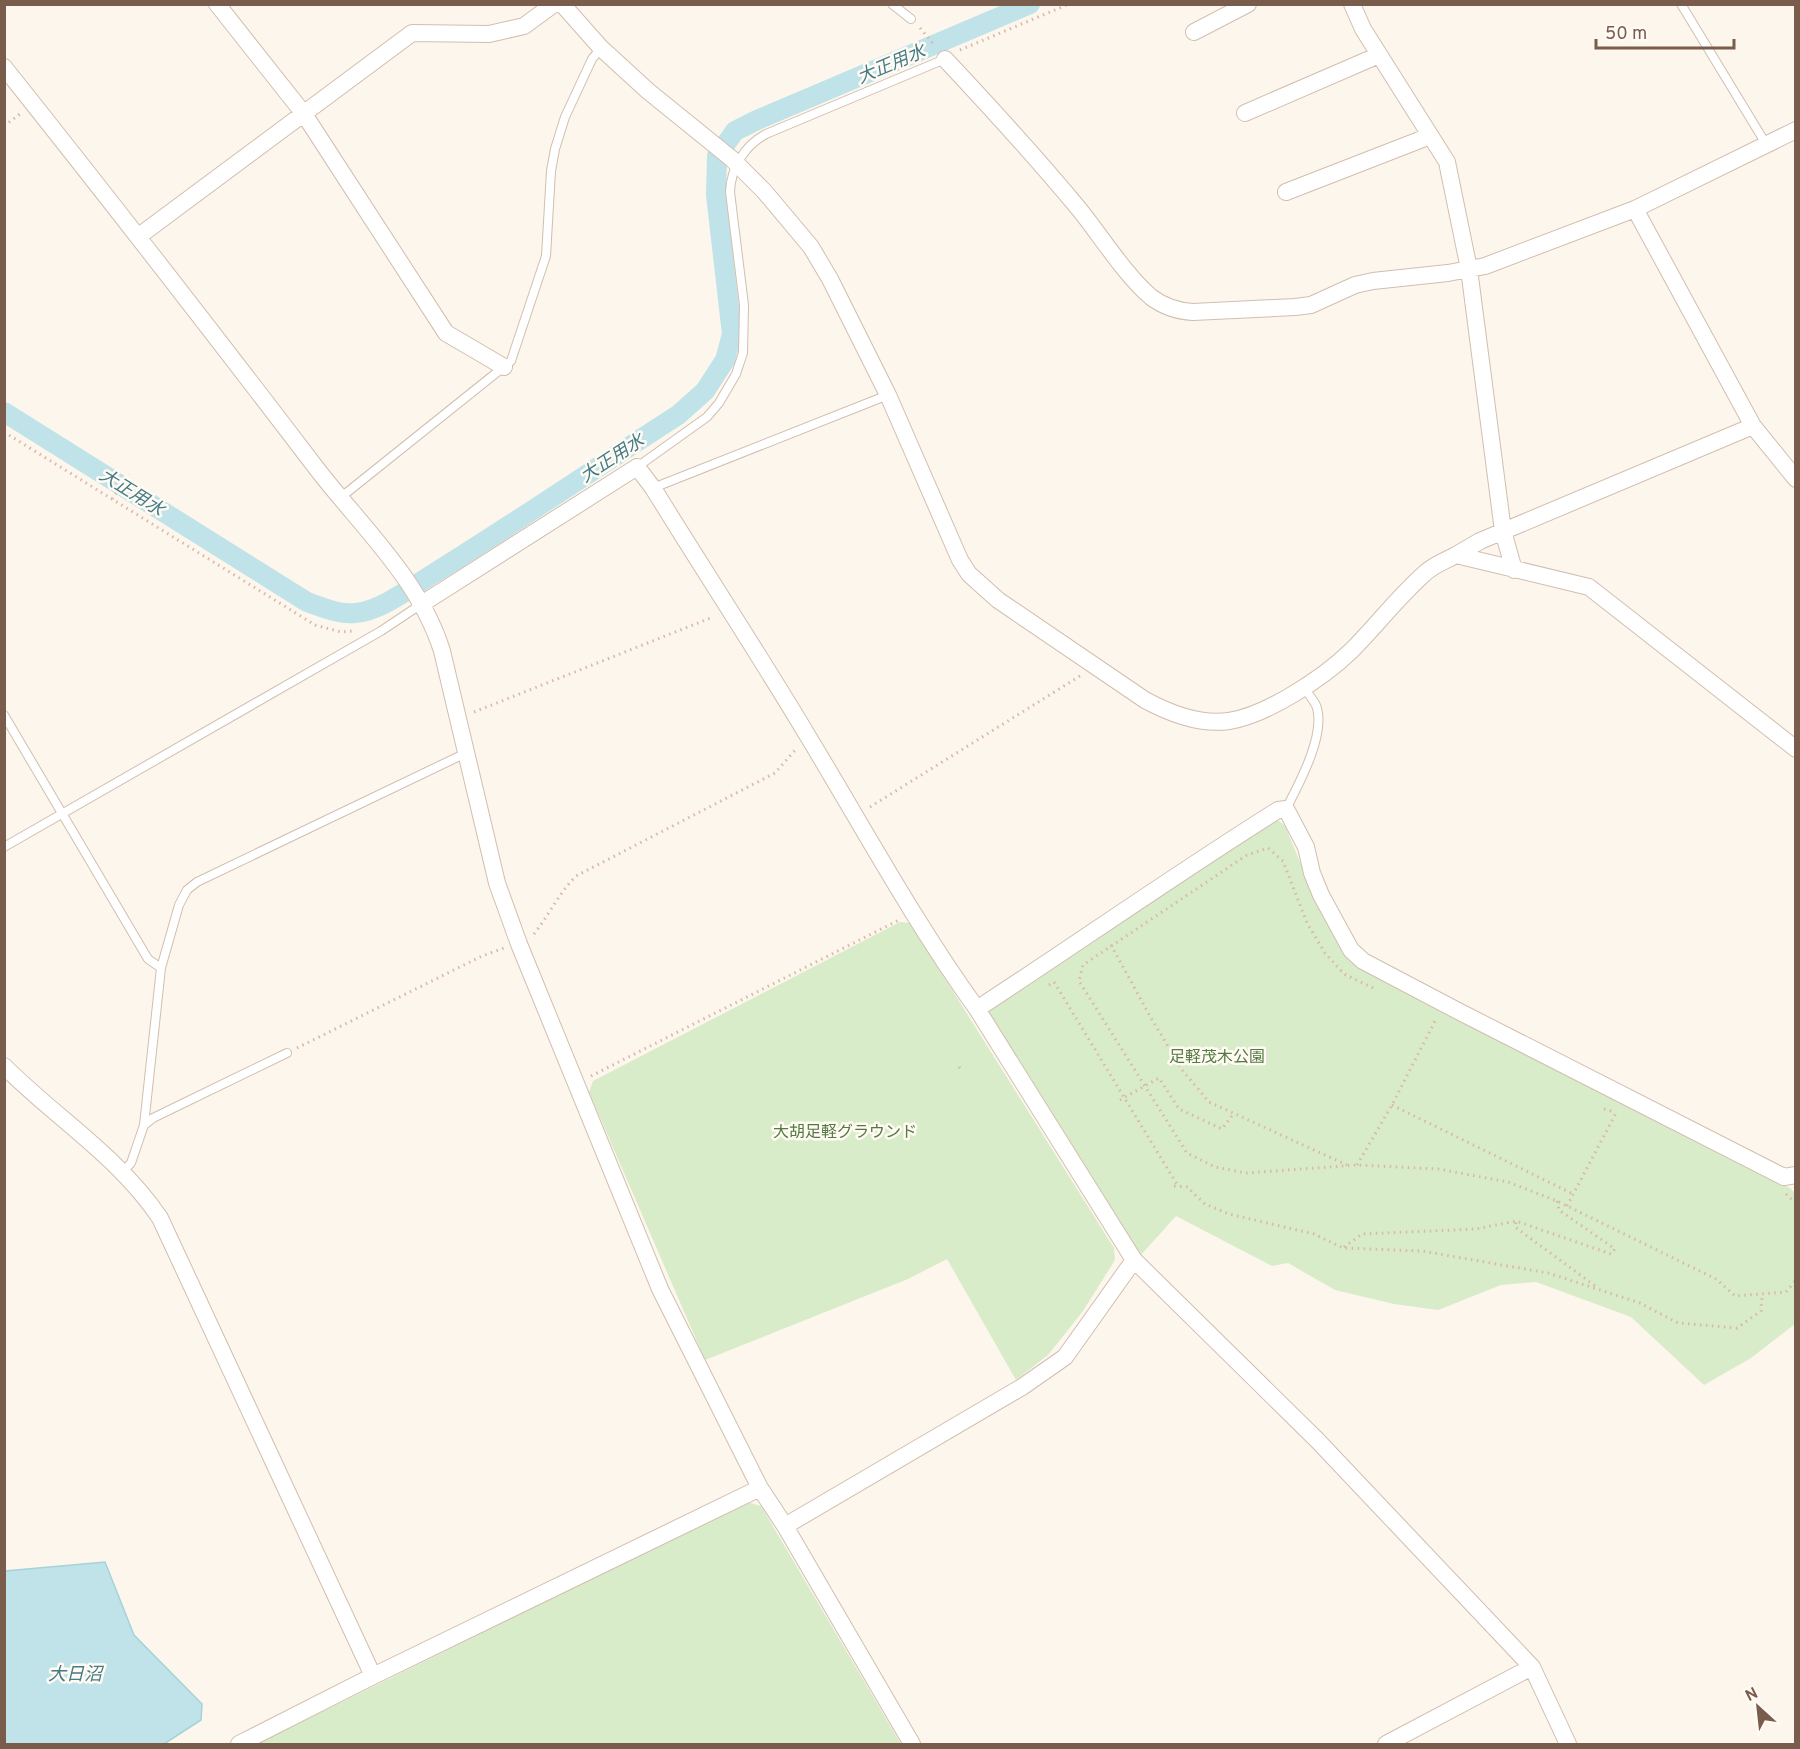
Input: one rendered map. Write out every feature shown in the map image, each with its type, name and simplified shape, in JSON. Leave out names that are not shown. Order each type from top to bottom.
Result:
[{"type":"street","points":[[217,4],[304,114],[446,333],[504,367]]},
{"type":"street","points":[[139,236],[412,33],[489,34],[524,26],[554,4]]},
{"type":"street","points":[[562,4],[601,48],[648,91],[709,140],[764,191],[811,247],[830,279],[888,394],[960,560],[969,574],[998,600],[1162,709],[1201,720],[1230,721],[1275,703],[1305,688],[1351,651],[1424,573],[1480,541],[1753,426]]},
{"type":"street","points":[[1194,32],[1248,4]]},
{"type":"street","points":[[1352,4],[1363,29],[1447,162],[1469,269],[1503,531],[1514,570]]},
{"type":"street","points":[[1245,113],[1379,55]]},
{"type":"street","points":[[943,56],[1018,137],[1149,296],[1170,308],[1193,312],[1311,305],[1355,285],[1373,280],[1448,273],[1485,266],[1635,209],[1796,130]]},
{"type":"street","points":[[4,68],[139,236],[339,498],[400,571],[437,635],[497,883],[519,944],[660,1289],[760,1488],[785,1526],[912,1744]]},
{"type":"street","points":[[1286,192],[1430,136]]},
{"type":"street","points":[[1635,209],[1753,426],[1796,479]]},
{"type":"street","points":[[418,601],[637,467],[653,488],[808,736],[947,972],[977,1008],[1134,1260],[1317,1440],[1532,1667],[1568,1744]]},
{"type":"street","points":[[1456,555],[1589,586],[1796,749]]},
{"type":"street","points":[[977,1008],[1114,919],[1191,865],[1278,810],[1286,809],[1306,847],[1312,873],[1321,896],[1351,950],[1363,961],[1784,1177],[1796,1175]]},
{"type":"street","points":[[4,1066],[123,1171],[147,1198],[173,1241],[373,1676]]},
{"type":"street","points":[[785,1526],[1022,1387],[1065,1357],[1134,1260]]},
{"type":"street","points":[[239,1744],[373,1676],[760,1488]]},
{"type":"street","points":[[1386,1744],[1532,1667]]},
{"type":"lane","points":[[892,4],[911,19]]},
{"type":"lane","points":[[1680,4],[1766,144]]},
{"type":"lane","points":[[339,498],[512,361],[546,256],[551,171],[565,117],[592,58],[601,48]]},
{"type":"lane","points":[[637,467],[707,417],[719,404],[736,374],[743,352],[744,305],[730,192],[734,162],[756,139],[943,56]]},
{"type":"lane","points":[[653,488],[888,394]]},
{"type":"lane","points":[[4,847],[381,631],[418,601]]},
{"type":"lane","points":[[1286,809],[1310,760],[1315,739],[1317,708],[1305,688]]},
{"type":"lane","points":[[4,715],[148,959],[161,968]]},
{"type":"lane","points":[[123,1171],[130,1163],[144,1125],[161,968],[179,905],[187,890],[197,882],[466,753]]},
{"type":"lane","points":[[144,1125],[153,1118],[287,1053]]},
{"type":"path","points":[[919,28],[943,56],[1069,4]]},
{"type":"path","points":[[4,432],[315,625],[341,632],[381,631]]},
{"type":"path","points":[[113,498],[129,474]]},
{"type":"path","points":[[458,719],[728,610]]},
{"type":"path","points":[[856,816],[1094,665]]},
{"type":"path","points":[[287,1053],[482,956],[530,939],[548,917],[564,888],[576,876],[775,773],[808,736]]},
{"type":"path","points":[[1375,989],[1344,974],[1325,953],[1307,923],[1282,861],[1268,848],[1246,855],[1111,945],[1083,965],[1079,981],[1187,1153],[1215,1167],[1246,1173],[1357,1165],[1438,1170],[1508,1182],[1557,1201],[1716,1279],[1735,1296],[1786,1292],[1796,1280]]},
{"type":"path","points":[[576,1083],[913,913]]},
{"type":"path","points":[[1111,945],[1183,1071],[1209,1102],[1348,1166]]},
{"type":"path","points":[[1049,986],[1054,982],[1179,1187]]},
{"type":"path","points":[[1426,1014],[1444,1024]]},
{"type":"path","points":[[1357,1165],[1392,1105],[1436,1019]]},
{"type":"path","points":[[959,1067],[962,1071]]},
{"type":"path","points":[[1120,1100],[1159,1078],[1179,1109],[1222,1129],[1234,1113]]},
{"type":"path","points":[[1392,1105],[1573,1194]]},
{"type":"path","points":[[1567,1206],[1616,1113]]},
{"type":"path","points":[[1174,1186],[1187,1187],[1205,1204],[1229,1214],[1314,1234],[1343,1248],[1422,1251],[1548,1273],[1640,1303],[1678,1323],[1737,1328],[1761,1311],[1762,1295]]},
{"type":"path","points":[[1343,1248],[1362,1234],[1476,1229],[1516,1221],[1611,1254],[1615,1249],[1559,1210],[1557,1201]]},
{"type":"path","points":[[1516,1221],[1515,1227],[1601,1290]]},
{"type":"green space","name":"足軽茂木公園","points":[[1278,820],[1285,826],[1317,903],[1360,968],[1790,1188],[1795,1193],[1795,1324],[1751,1358],[1704,1385],[1631,1317],[1536,1282],[1501,1285],[1438,1310],[1394,1304],[1335,1290],[1288,1263],[1272,1266],[1176,1216],[1140,1256],[985,1009]]},
{"type":"green space","name":"大胡足軽グラウンド","points":[[900,922],[910,923],[1114,1248],[1115,1260],[1083,1311],[1048,1355],[1016,1380],[947,1259],[908,1279],[705,1360],[589,1092],[593,1081]]},
{"type":"green space","points":[[747,1502],[761,1506],[901,1744],[257,1744]]},
{"type":"water","name":"大日沼","points":[[105,1562],[134,1635],[202,1704],[201,1720],[164,1744],[5,1744],[5,1571]]},
{"type":"waterway","name":"大正用水","points":[[4,412],[307,602],[343,613],[376,608],[467,553],[678,415],[705,391],[725,360],[732,334],[716,195],[717,156],[735,131],[1030,4]]}]
